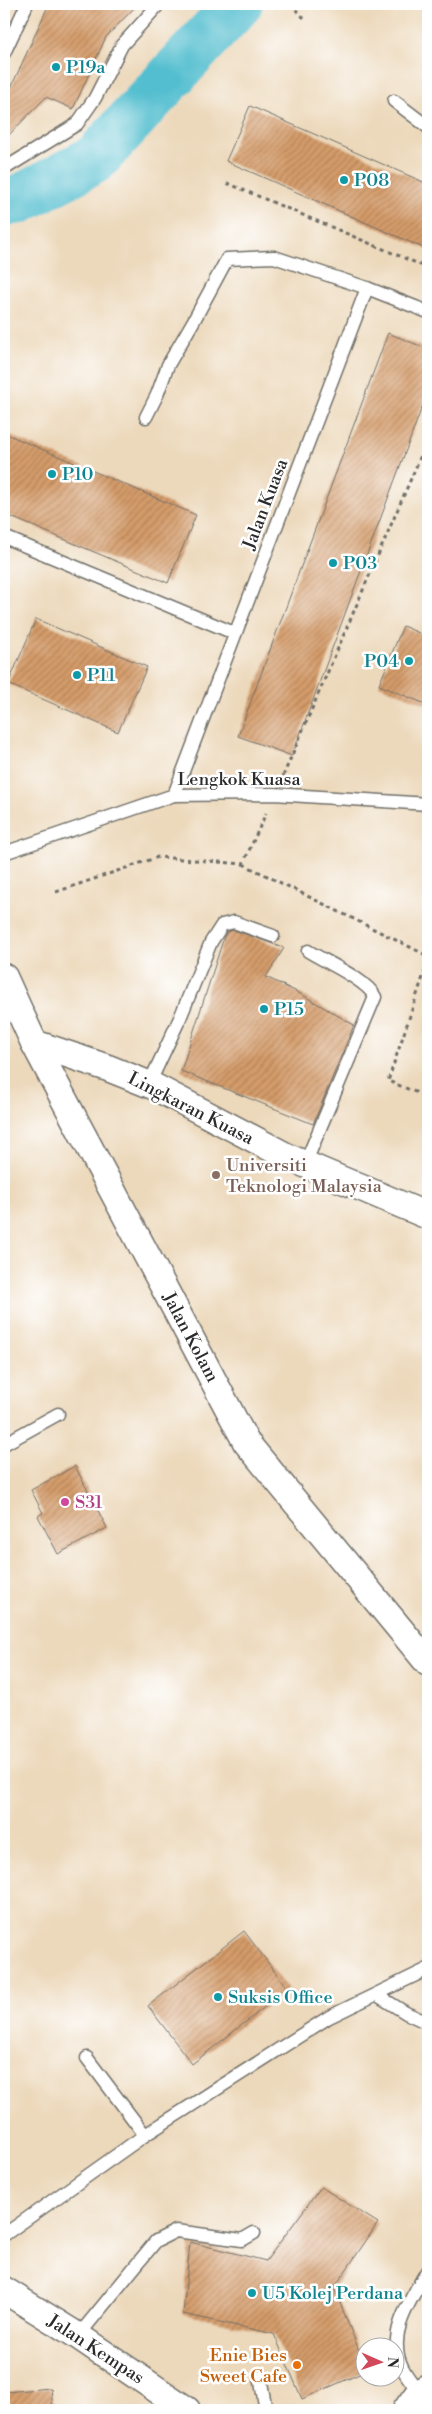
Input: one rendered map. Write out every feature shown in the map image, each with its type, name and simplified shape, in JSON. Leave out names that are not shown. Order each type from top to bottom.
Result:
[{"type":"street","name":"Jalan Kolam","points":[[4,977],[34,1043],[246,1442],[428,1664]]},
{"type":"street","name":"Lingkaran Kuasa","points":[[34,1043],[149,1084],[305,1164],[428,1216]]},
{"type":"street","name":"Jalan Kempas","points":[[4,2290],[78,2336],[187,2410]]},
{"type":"lane","points":[[4,53],[27,4]]},
{"type":"lane","points":[[4,169],[77,124],[95,98],[122,45],[159,4]]},
{"type":"lane","points":[[394,101],[428,127]]},
{"type":"lane","points":[[146,417],[157,395],[168,364],[193,322],[226,259],[274,257],[367,288],[428,312]]},
{"type":"lane","name":"Jalan Kuasa","points":[[174,796],[234,633],[367,288]]},
{"type":"lane","points":[[4,538],[234,633]]},
{"type":"lane","name":"Lengkok Kuasa","points":[[4,853],[174,796],[274,794],[428,804]]},
{"type":"lane","points":[[149,1084],[180,1018],[211,942],[222,925],[234,922],[273,936]]},
{"type":"lane","points":[[305,1164],[375,997],[364,985],[308,950]]},
{"type":"lane","points":[[4,1444],[58,1414]]},
{"type":"lane","points":[[4,2235],[145,2135],[329,2018],[428,1969]]},
{"type":"lane","points":[[376,1995],[406,2013],[428,2023]]},
{"type":"lane","points":[[87,2058],[145,2135]]},
{"type":"lane","points":[[78,2336],[156,2241],[176,2231],[242,2240],[254,2233]]},
{"type":"lane","points":[[418,2396],[403,2369],[395,2345],[403,2314],[427,2271]]},
{"type":"lane","points":[[260,2377],[266,2410]]},
{"type":"path","points":[[290,4],[304,18]]},
{"type":"path","points":[[227,183],[428,268]]},
{"type":"path","points":[[292,756],[428,439]]},
{"type":"path","points":[[243,864],[274,794]]},
{"type":"path","points":[[56,892],[158,857],[243,864],[428,956]]},
{"type":"path","points":[[428,962],[388,1082],[428,1097]]},
{"type":"shaded area","name":"Universiti Teknologi Malaysia","points":[[4,4],[428,4],[428,2410],[4,2410]]},
{"type":"building","name":"P19a","points":[[49,4],[138,4],[106,37],[73,109],[46,97],[4,140],[4,103]]},
{"type":"building","name":"P08","points":[[250,106],[428,184],[428,250],[226,161]]},
{"type":"building","name":"P03","points":[[388,333],[428,349],[428,391],[292,756],[238,736]]},
{"type":"building","name":"P10","points":[[4,433],[196,515],[168,583],[4,514]]},
{"type":"building","name":"P11","points":[[36,619],[147,667],[118,732],[8,684]]},
{"type":"building","name":"P04","points":[[403,626],[428,637],[428,705],[379,685]]},
{"type":"building","name":"P15","points":[[234,930],[284,948],[266,977],[299,993],[354,1025],[313,1124],[181,1071],[224,937],[227,932]]},
{"type":"building","name":"S31","points":[[75,1466],[107,1528],[58,1554],[38,1516],[43,1513],[31,1490]]},
{"type":"building","name":"Suksis Office","points":[[244,1931],[288,1989],[192,2064],[148,2006]]},
{"type":"building","name":"U5 Kolej Perdana","points":[[321,2187],[378,2223],[334,2288],[354,2338],[354,2376],[302,2399],[274,2334],[183,2314],[190,2242],[266,2261]]},
{"type":"building","points":[[51,2388],[53,2410],[4,2410],[4,2392]]},
{"type":"waterway","points":[[4,202],[18,200],[95,159],[238,4]]},
{"type":"place","name":"P19a","points":[[56,67]]},
{"type":"place","name":"P08","points":[[344,180]]},
{"type":"place","name":"P10","points":[[52,474]]},
{"type":"place","name":"P03","points":[[333,563]]},
{"type":"place","name":"P04","points":[[409,661]]},
{"type":"place","name":"P11","points":[[77,675]]},
{"type":"place","name":"P15","points":[[264,1009]]},
{"type":"place","name":"Universiti Teknologi Malaysia","points":[[216,1175]]},
{"type":"place","name":"S31","points":[[65,1502]]},
{"type":"place","name":"Suksis Office","points":[[218,1997]]},
{"type":"place","name":"U5 Kolej Perdana","points":[[252,2293]]},
{"type":"place","name":"Enie Bies Sweet Cafe","points":[[297,2365]]}]
